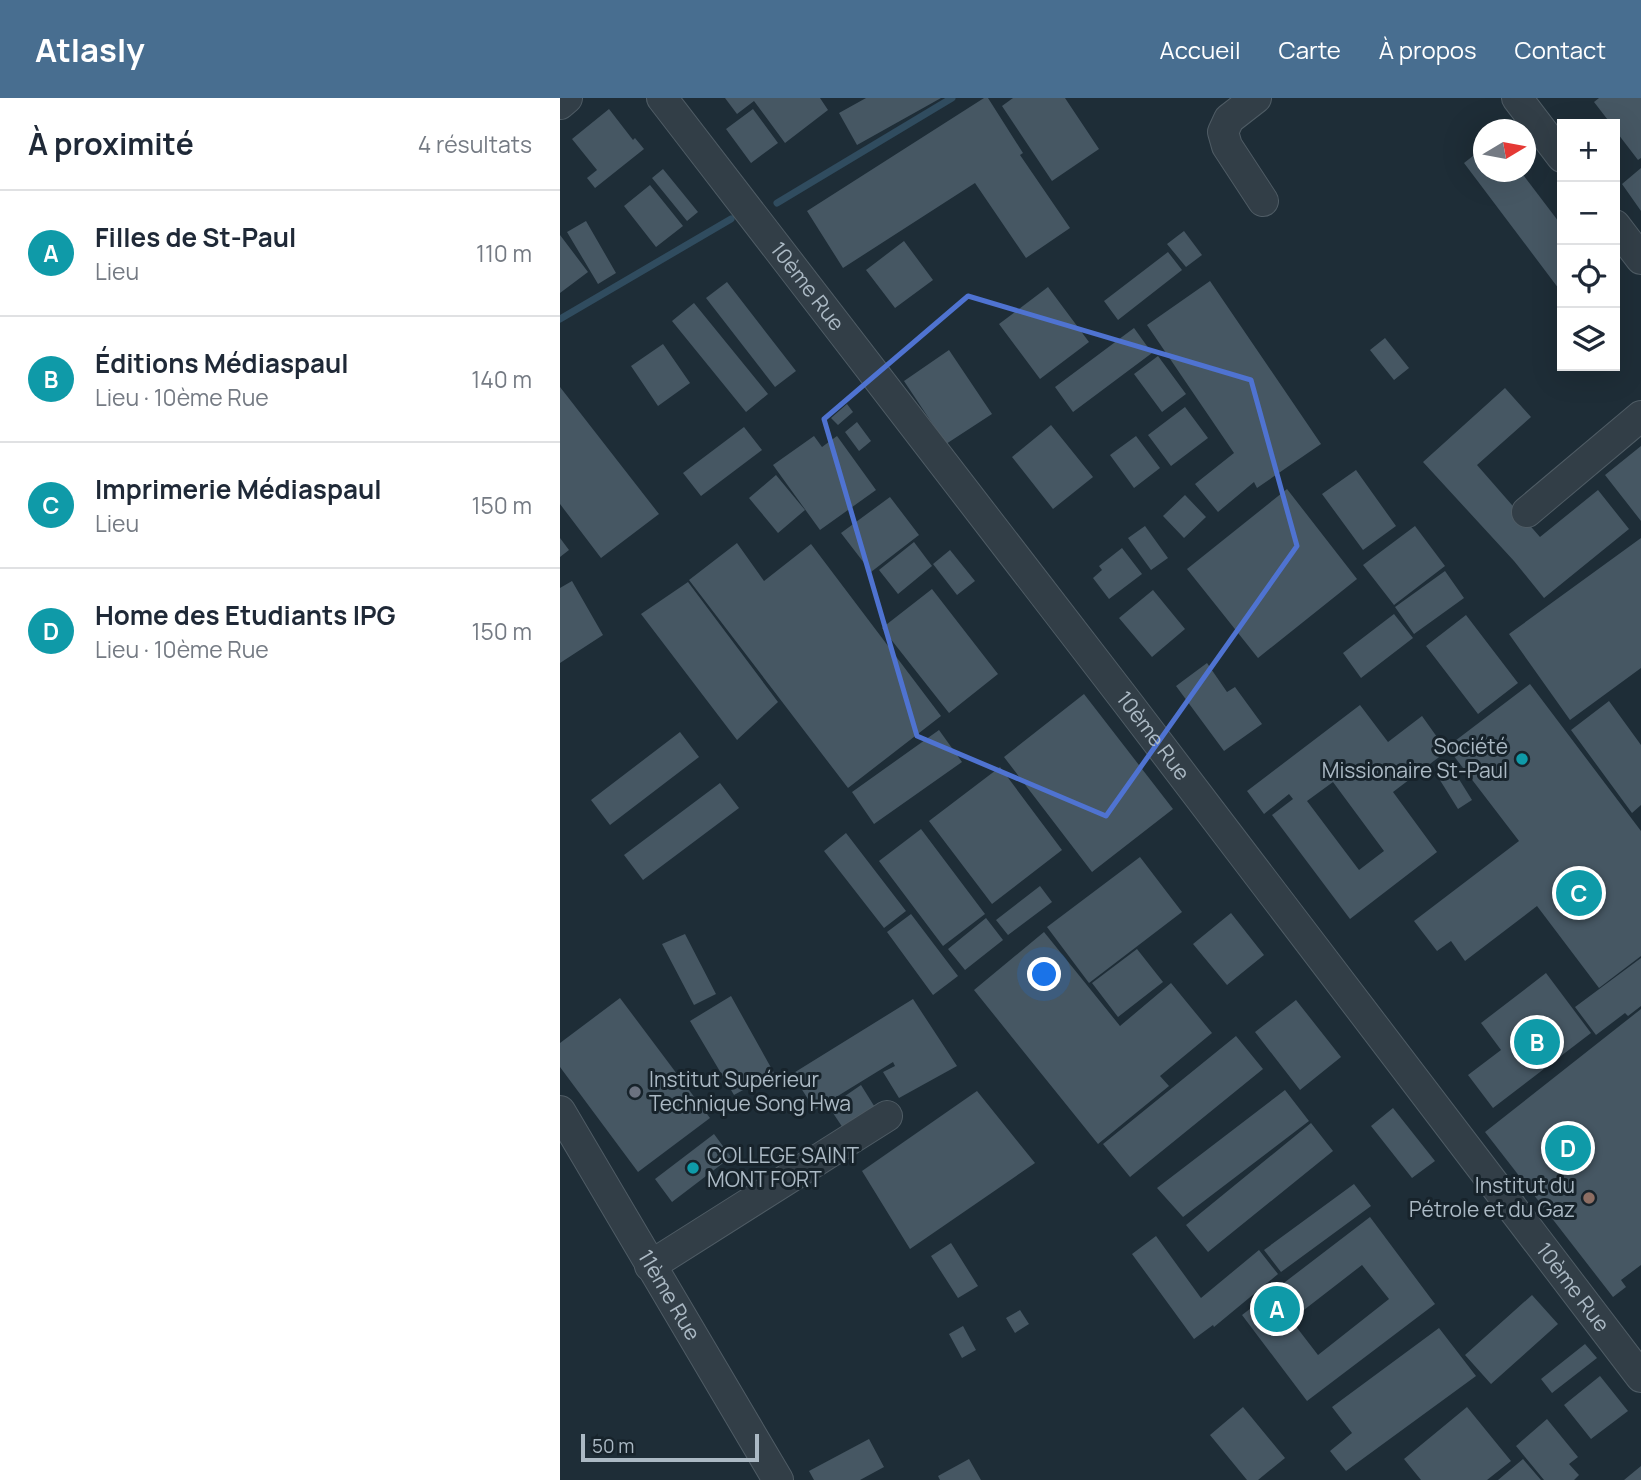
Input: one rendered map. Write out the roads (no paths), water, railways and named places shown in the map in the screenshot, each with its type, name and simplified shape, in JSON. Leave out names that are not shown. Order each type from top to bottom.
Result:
[{"type":"street","points":[[560,104],[567,98]]},
{"type":"street","name":"10ème Rue","points":[[662,98],[1127,702],[1641,1377]]},
{"type":"street","points":[[1256,98],[1229,119],[1223,132],[1227,146],[1263,201]]},
{"type":"street","points":[[1517,98],[1557,150]]},
{"type":"street","points":[[1620,232],[1641,260]]},
{"type":"street","points":[[1527,512],[1641,416]]},
{"type":"street","name":"11ème Rue","points":[[560,1111],[778,1480]]},
{"type":"street","points":[[650,1266],[887,1116]]},
{"type":"waterway","points":[[777,203],[952,98]]},
{"type":"waterway","points":[[560,319],[731,219]]},
{"type":"place","name":"Société Missionaire St-Paul","points":[[1522,759]]},
{"type":"place","name":"Imprimerie Médiaspaul","points":[[1579,893]]},
{"type":"place","name":"Éditions Médiaspaul","points":[[1537,1042]]},
{"type":"place","name":"Institut Supérieur Technique Song Hwa","points":[[635,1092]]},
{"type":"place","name":"Home des Etudiants IPG","points":[[1568,1148]]},
{"type":"place","name":"COLLEGE SAINT MONT FORT","points":[[693,1168]]},
{"type":"place","name":"Institut du Pétrole et du Gaz","points":[[1589,1198]]},
{"type":"place","name":"Filles de St-Paul","points":[[1277,1309]]}]
